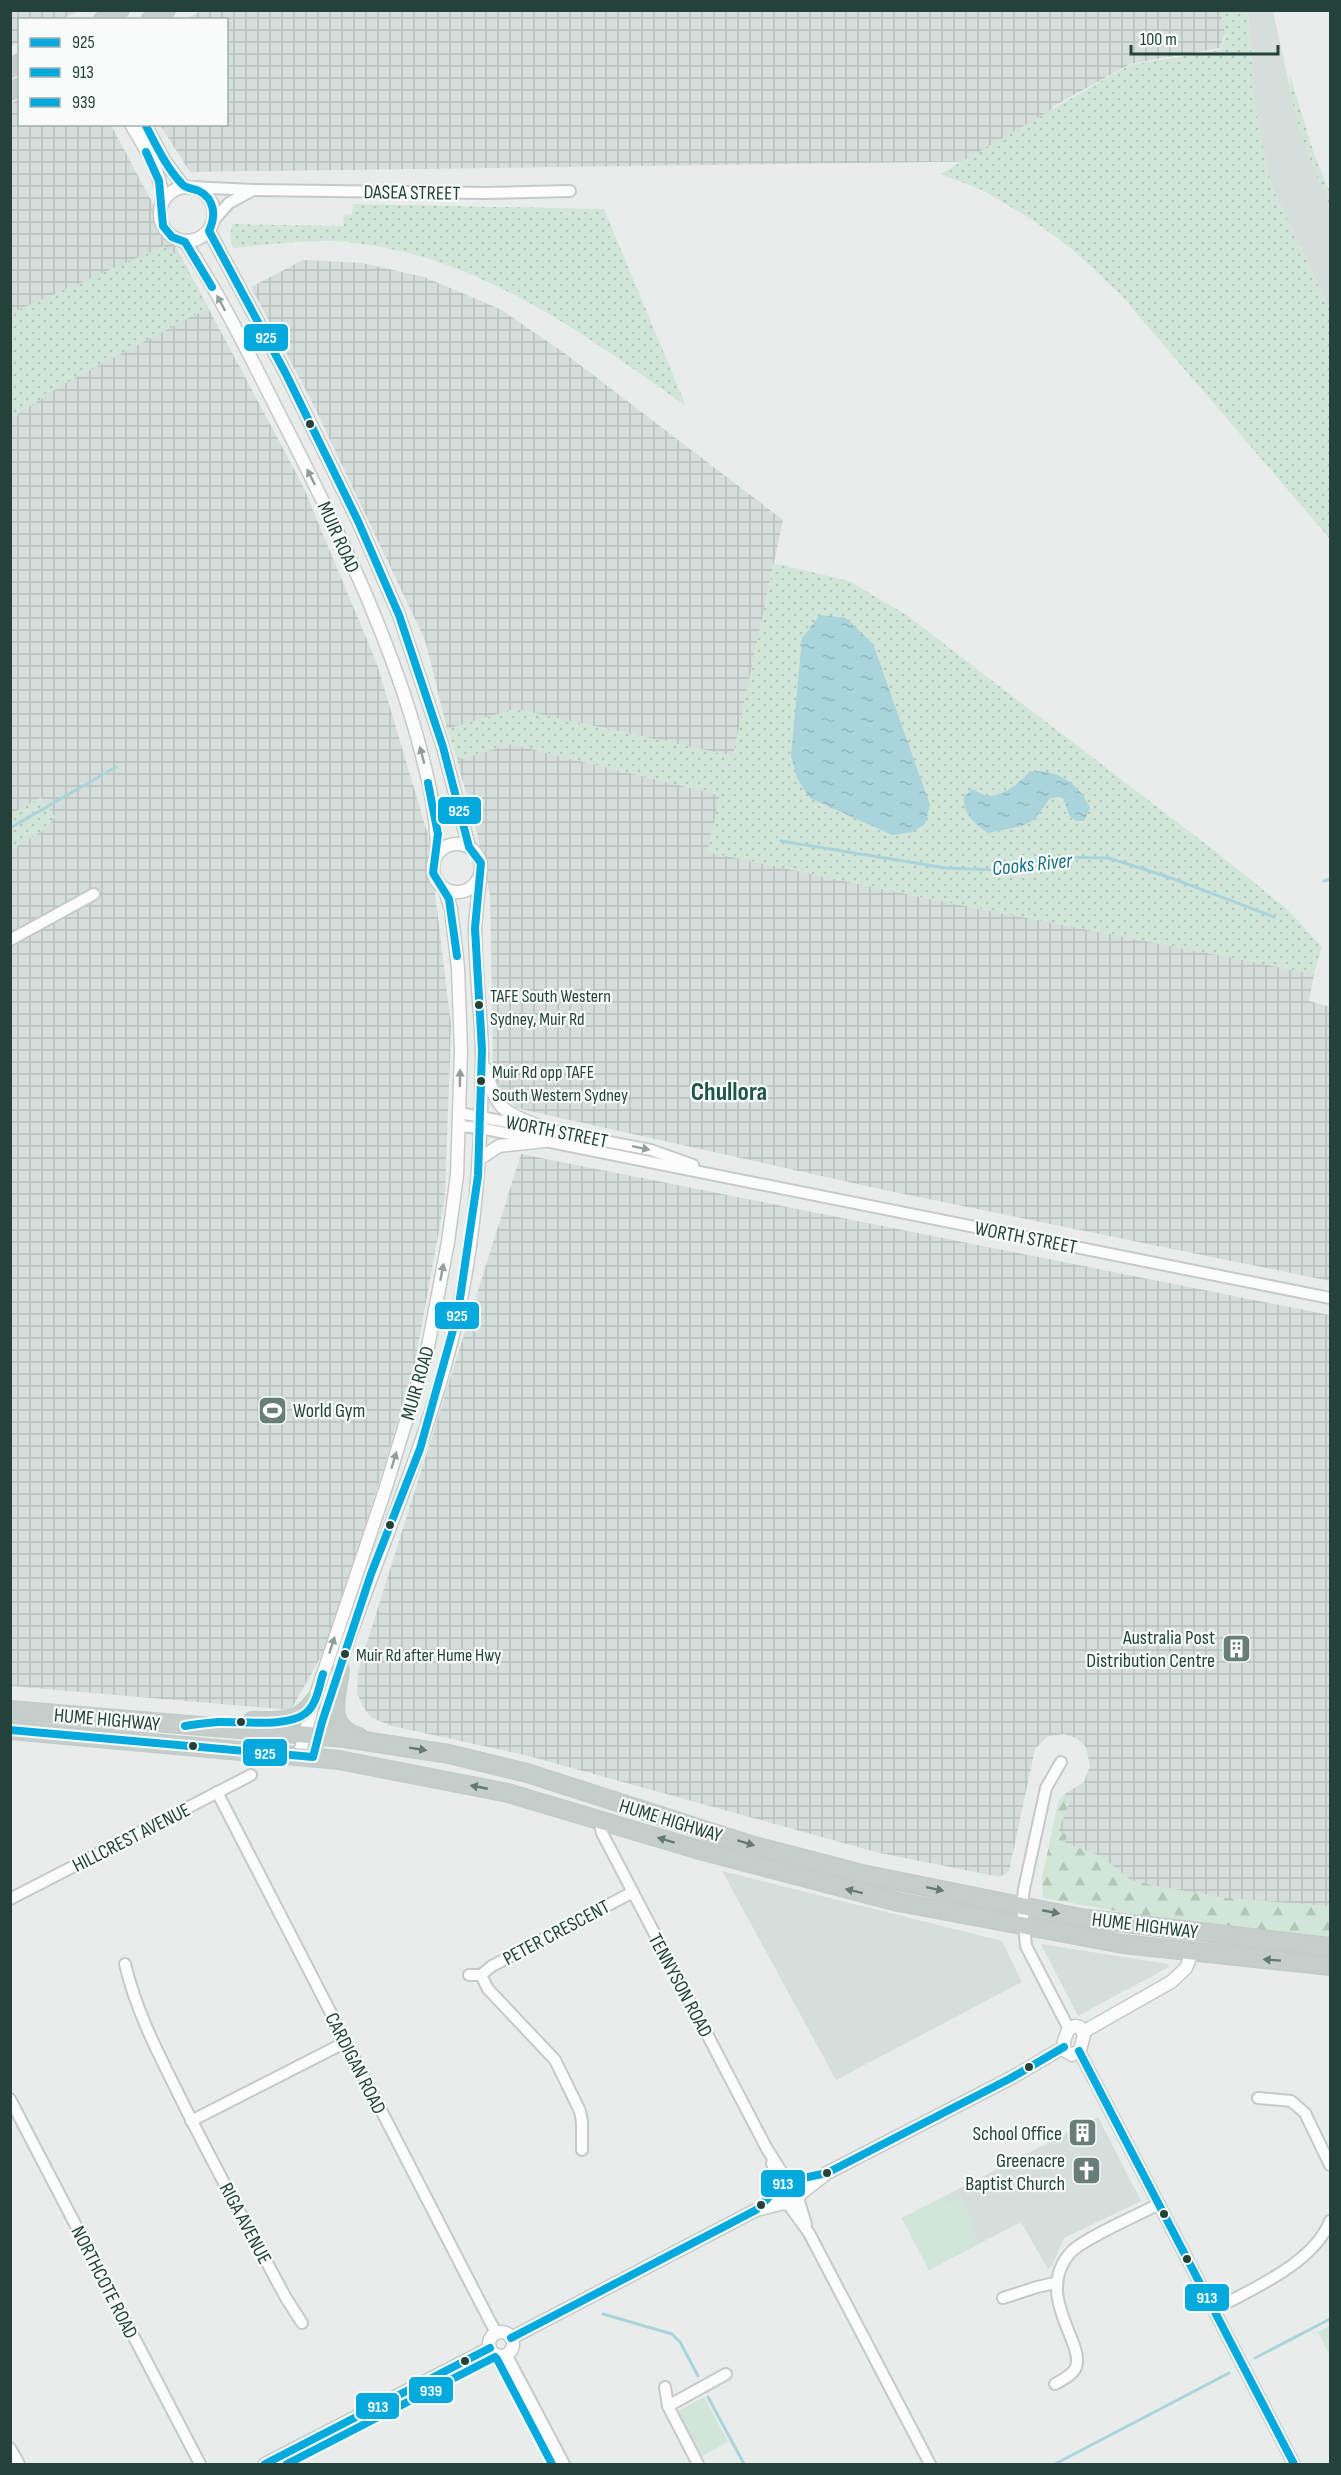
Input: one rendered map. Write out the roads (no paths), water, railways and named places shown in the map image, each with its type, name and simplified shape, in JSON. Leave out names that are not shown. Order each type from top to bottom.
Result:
[{"type":"highway","points":[[106,18],[120,10]]},
{"type":"highway","points":[[153,18],[166,10]]},
{"type":"highway","points":[[340,1670],[334,1711],[337,1723],[353,1735],[382,1743]]},
{"type":"highway","points":[[185,1726],[291,1719],[303,1715],[314,1701]]},
{"type":"highway","name":"HUME HIGHWAY","points":[[10,1710],[311,1735],[449,1754],[527,1773],[751,1845],[851,1871],[1081,1918],[1330,1947]]},
{"type":"highway","name":"HUME HIGHWAY","points":[[10,1730],[306,1756],[508,1793],[820,1883],[898,1902],[1124,1944],[1330,1966]]},
{"type":"street","points":[[132,126],[153,163],[159,181],[163,226],[172,237],[188,246],[202,237],[229,203],[253,190]]},
{"type":"street","points":[[146,126],[164,160],[187,187],[207,195],[214,211],[212,226]]},
{"type":"street","points":[[162,204],[171,193],[187,187]]},
{"type":"street","name":"DASEA STREET","points":[[187,187],[484,193],[570,190]]},
{"type":"street","name":"MUIR ROAD","points":[[212,226],[219,247],[353,511],[399,615],[443,747],[469,847]]},
{"type":"street","name":"MUIR ROAD","points":[[188,246],[209,281],[325,506],[382,634],[402,686],[423,758],[437,820],[437,853]]},
{"type":"street","points":[[455,844],[469,847],[481,863],[480,879],[475,885],[461,893],[445,890],[439,885],[433,872],[437,853],[442,848],[455,844]]},
{"type":"street","name":"MUIR ROAD","points":[[311,1735],[340,1670],[371,1574],[420,1449],[458,1312],[479,1160],[482,1050],[475,928],[480,879]]},
{"type":"street","name":"MUIR ROAD","points":[[306,1756],[311,1735],[314,1701],[386,1486],[427,1352],[448,1242],[460,1120],[460,998],[451,909],[445,890]]},
{"type":"street","points":[[10,940],[94,894]]},
{"type":"street","points":[[482,1050],[492,1093],[498,1104],[510,1114],[543,1128]]},
{"type":"street","name":"WORTH STREET","points":[[460,1120],[543,1128],[651,1150],[722,1175]]},
{"type":"street","name":"WORTH STREET","points":[[480,1122],[545,1141],[1330,1298]]},
{"type":"street","points":[[479,1160],[499,1146],[545,1141]]},
{"type":"street","points":[[1061,1762],[1046,1788],[1022,1906],[1026,1946],[1069,2029]]},
{"type":"street","name":"HILLCREST AVENUE","points":[[10,1899],[251,1775]]},
{"type":"street","name":"CARDIGAN ROAD","points":[[217,1792],[496,2333]]},
{"type":"street","name":"TENNYSON ROAD","points":[[599,1820],[602,1833],[784,2185]]},
{"type":"street","name":"PETER CRESCENT","points":[[469,1975],[482,1976],[492,1966],[633,1892]]},
{"type":"street","points":[[1192,1953],[1186,1968],[1171,1982],[1083,2032],[1079,2051],[1294,2464]]},
{"type":"street","name":"RIGA AVENUE","points":[[125,1964],[133,1997],[148,2034],[191,2121],[286,2298],[302,2322]]},
{"type":"street","name":"PETER CRESCENT","points":[[482,1976],[488,1989],[555,2060],[580,2110],[582,2150]]},
{"type":"street","points":[[1079,2051],[1072,2055],[1067,2054],[1064,2048],[1066,2035],[1069,2029],[1075,2026],[1083,2032]]},
{"type":"street","points":[[191,2121],[346,2042]]},
{"type":"street","points":[[511,2338],[756,2210],[792,2200],[827,2173],[1011,2078],[1064,2048]]},
{"type":"street","points":[[1258,2098],[1292,2102],[1305,2113],[1330,2164]]},
{"type":"street","name":"NORTHCOTE ROAD","points":[[10,2099],[200,2464]]},
{"type":"street","points":[[756,2210],[784,2185],[827,2173]]},
{"type":"street","points":[[784,2185],[778,2198],[792,2200]]},
{"type":"street","points":[[784,2185],[798,2187],[792,2200]]},
{"type":"street","points":[[792,2200],[930,2464]]},
{"type":"street","points":[[1055,2384],[1069,2376],[1076,2368],[1076,2351],[1056,2297],[1055,2283],[1070,2253],[1084,2243],[1159,2204]]},
{"type":"street","points":[[1215,2309],[1273,2278],[1296,2261],[1322,2237],[1330,2221]]},
{"type":"street","points":[[1003,2298],[1037,2286],[1055,2283]]},
{"type":"street","points":[[496,2333],[505,2333],[511,2338],[512,2348],[506,2354],[496,2355],[490,2348],[490,2339],[496,2333]]},
{"type":"street","points":[[265,2464],[490,2348]]},
{"type":"street","points":[[506,2354],[564,2464]]},
{"type":"street","points":[[668,2406],[726,2374]]},
{"type":"street","points":[[665,2387],[668,2406],[698,2464]]},
{"type":"street","points":[[10,2448],[19,2464]]},
{"type":"water","points":[[820,615],[846,618],[873,644],[930,805],[925,824],[912,832],[892,835],[810,798],[797,778],[791,756],[802,638]]},
{"type":"water","points":[[1030,771],[1050,773],[1073,784],[1090,808],[1084,821],[1076,821],[1069,815],[1064,799],[1059,797],[1050,798],[1035,819],[1022,826],[988,833],[968,814],[964,797],[972,789],[985,795],[998,794],[1016,784]]},
{"type":"waterway","name":"Cooks River","points":[[10,828],[116,767]]},
{"type":"waterway","name":"Cooks River","points":[[781,841],[946,868],[997,870],[1056,857],[1109,858],[1174,879],[1274,917]]},
{"type":"waterway","name":"Cooks River","points":[[1324,881],[1330,879]]},
{"type":"waterway","points":[[603,2314],[672,2334],[680,2342],[698,2376]]},
{"type":"waterway","points":[[1255,2358],[1330,2319]]},
{"type":"waterway","points":[[1055,2464],[1229,2373]]},
{"type":"waterway","points":[[708,2397],[744,2464]]},
{"type":"place","name":"TAFE South Western Sydney, Muir Rd","points":[[479,1005]]},
{"type":"place","name":"Muir Rd opp TAFE South Western Sydney","points":[[481,1081]]},
{"type":"place","name":"World Gym","points":[[272,1410]]},
{"type":"place","name":"Australia Post Distribution Centre","points":[[1236,1649]]},
{"type":"place","name":"Muir Rd after Hume Hwy","points":[[345,1654]]},
{"type":"place","name":"School Office","points":[[1083,2133]]},
{"type":"place","name":"Greenacre Baptist Church","points":[[1086,2171]]},
{"type":"district","name":"Chullora","points":[[729,1091]]}]
